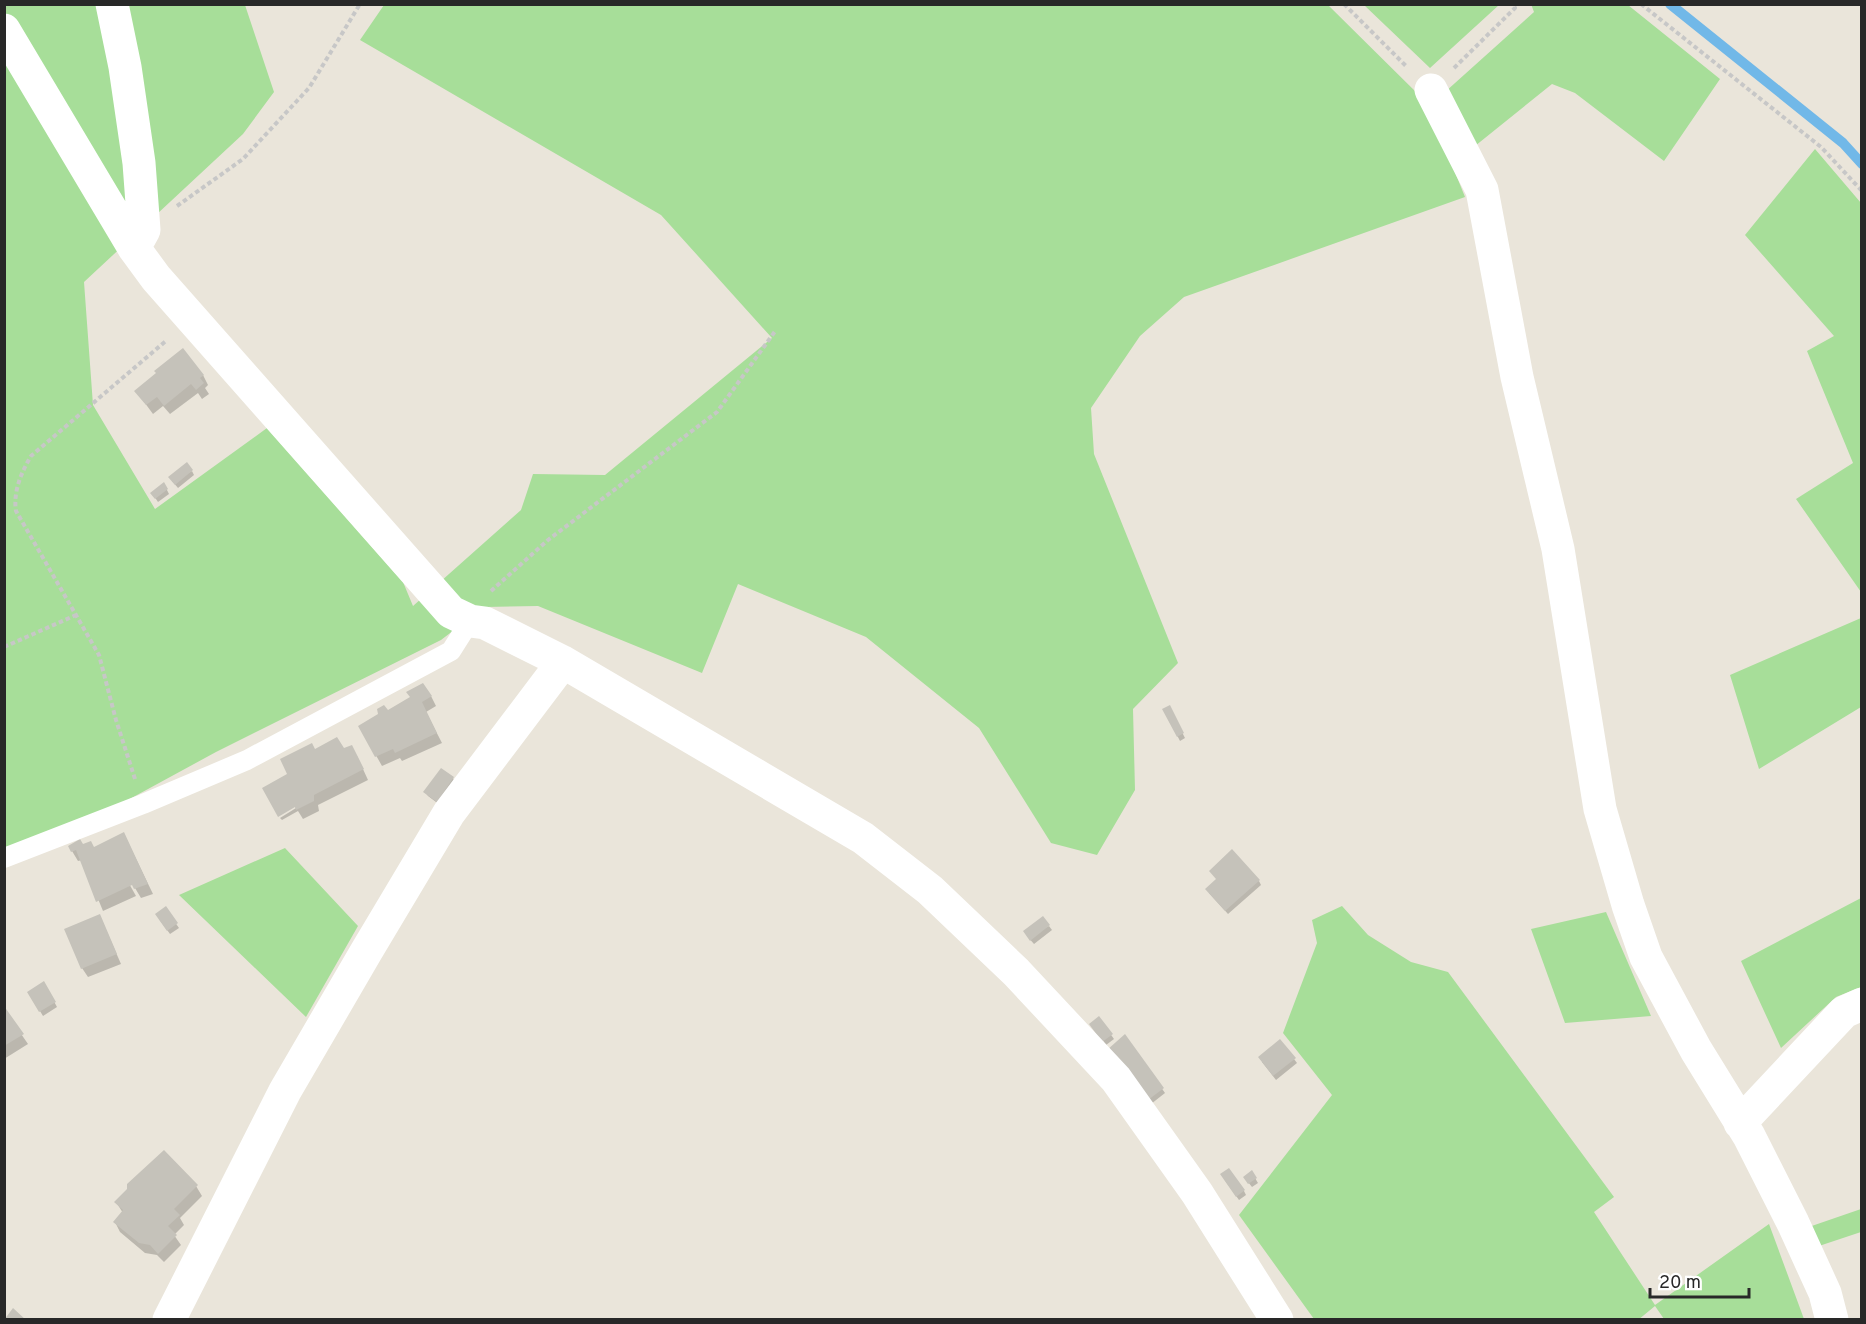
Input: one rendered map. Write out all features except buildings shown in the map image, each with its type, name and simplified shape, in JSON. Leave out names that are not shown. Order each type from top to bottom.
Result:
[{"type":"street","points":[[112,4],[125,67],[139,163],[139,239]]},
{"type":"street","points":[[4,30],[139,239],[156,278],[451,612],[470,621],[485,623],[563,662],[863,838],[930,890],[1016,972],[1116,1078],[1197,1193],[1277,1320]]},
{"type":"street","points":[[1431,90],[1482,190],[1517,377],[1558,549],[1600,809],[1628,905],[1646,957],[1696,1050],[1740,1123],[1792,1223],[1825,1293],[1832,1320]]},
{"type":"street","points":[[169,1320],[285,1091],[449,813],[563,662]]},
{"type":"street","points":[[1740,1123],[1844,1012],[1862,1004]]},
{"type":"lane","points":[[4,858],[247,760],[451,651],[470,621]]},
{"type":"path","points":[[139,239],[243,159],[309,88],[360,4]]},
{"type":"path","points":[[1344,4],[1431,90],[1515,8],[1513,4]]},
{"type":"path","points":[[1641,4],[1821,147],[1862,191]]},
{"type":"path","points":[[142,804],[99,655],[16,511],[14,499],[31,456],[192,318]]},
{"type":"path","points":[[470,621],[474,606],[548,540],[717,412],[776,330]]},
{"type":"path","points":[[4,647],[76,615]]},
{"type":"green space","points":[[1531,4],[1628,5],[1720,79],[1664,161],[1575,93],[1552,84],[1475,146],[1445,92],[1534,12]]},
{"type":"green space","points":[[5,5],[245,5],[274,92],[243,134],[84,282],[93,405],[155,509],[267,428],[403,582],[413,606],[521,510],[533,474],[605,475],[772,338],[661,215],[360,40],[384,5],[1328,5],[1421,97],[1465,197],[1184,297],[1140,336],[1091,408],[1094,454],[1178,663],[1133,709],[1135,790],[1097,855],[1051,843],[979,728],[866,637],[738,584],[702,673],[538,606],[484,607],[441,640],[216,752],[126,801],[5,849]]},
{"type":"green space","points":[[1364,5],[1499,5],[1430,68]]},
{"type":"green space","points":[[1815,149],[1861,203],[1861,592],[1796,499],[1853,463],[1807,351],[1834,336],[1745,235]]},
{"type":"green space","points":[[1861,618],[1861,707],[1759,769],[1730,675]]},
{"type":"green space","points":[[285,848],[358,926],[306,1017],[179,895]]},
{"type":"green space","points":[[1861,898],[1861,987],[1836,997],[1781,1048],[1741,961]]},
{"type":"green space","points":[[1342,906],[1368,935],[1411,962],[1448,972],[1614,1197],[1594,1212],[1655,1305],[1769,1224],[1804,1319],[1664,1319],[1655,1306],[1638,1320],[1314,1319],[1239,1215],[1332,1095],[1283,1033],[1317,943],[1312,920]]},
{"type":"green space","points":[[1606,912],[1651,1016],[1565,1023],[1531,929]]},
{"type":"green space","points":[[1861,1209],[1861,1232],[1813,1248],[1803,1229]]},
{"type":"waterway","points":[[1670,4],[1843,143],[1862,164]]}]
